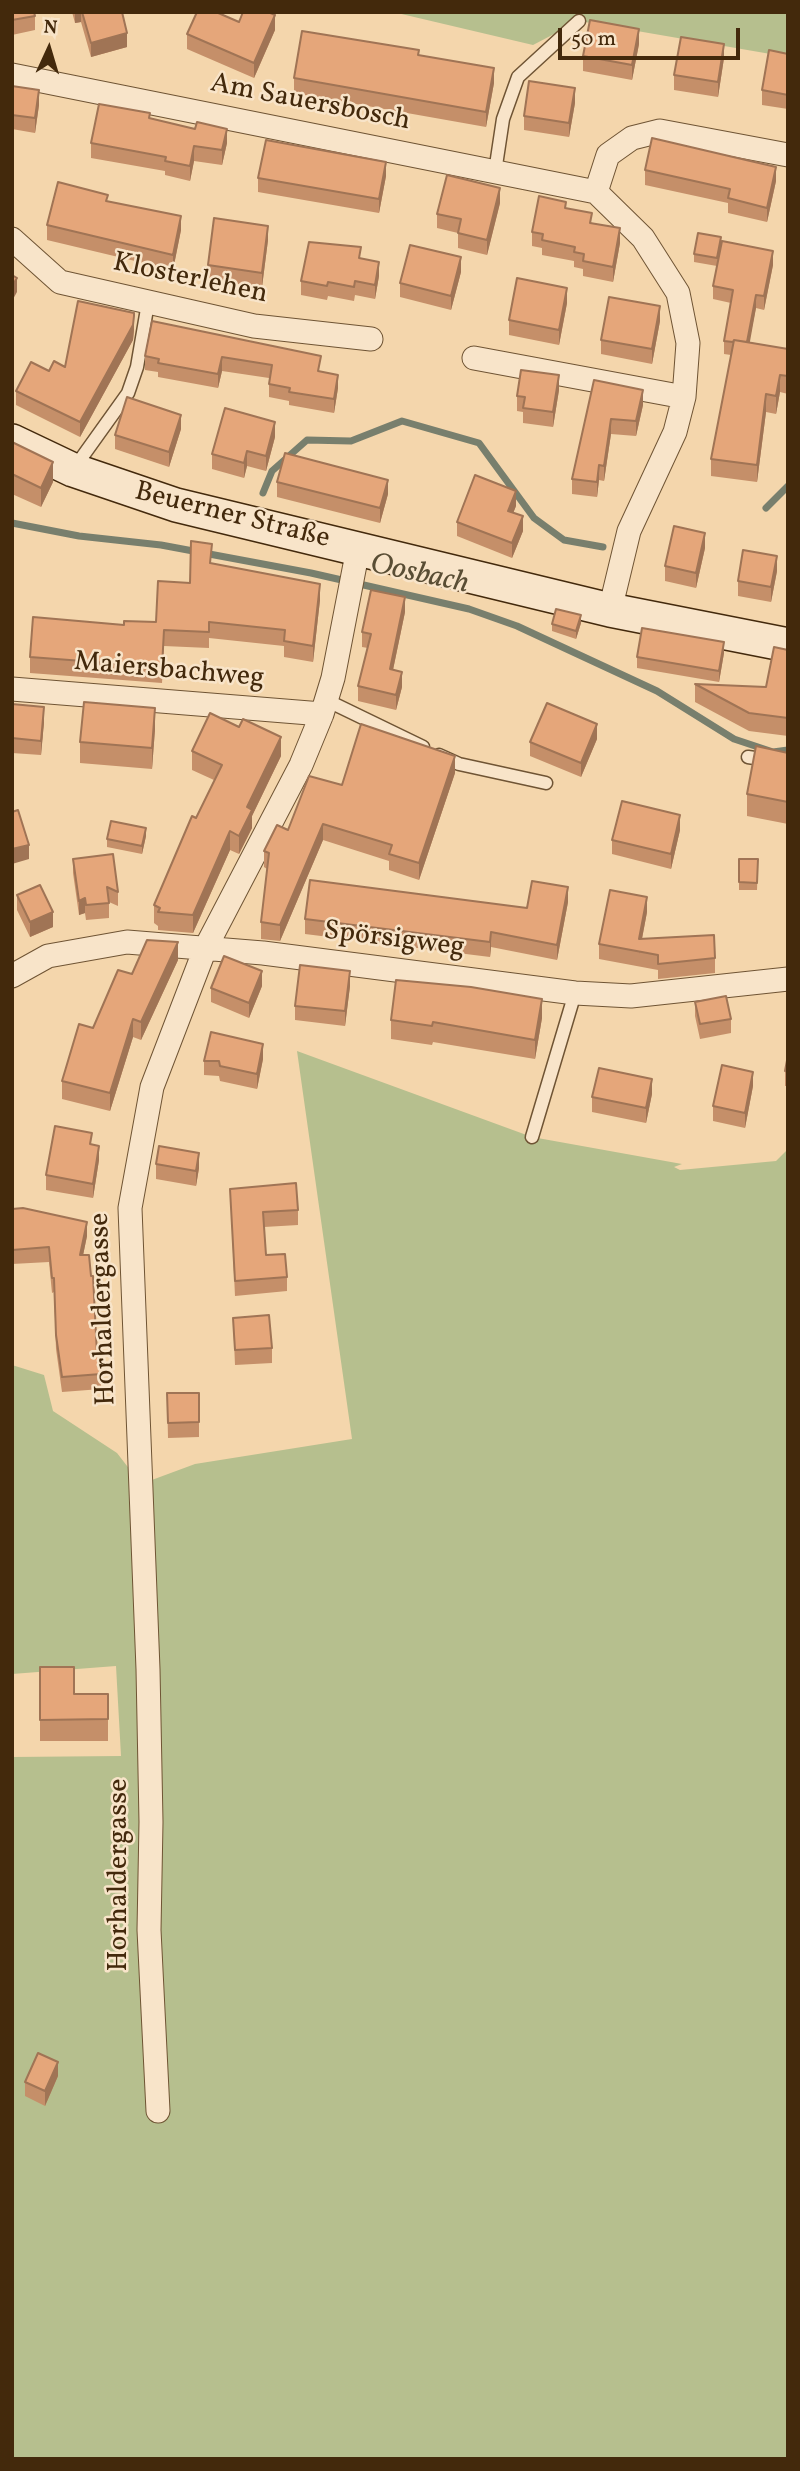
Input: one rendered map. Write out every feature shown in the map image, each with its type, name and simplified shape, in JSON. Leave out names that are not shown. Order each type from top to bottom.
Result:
[{"type":"main road","name":"Beuerner Straße","points":[[12,441],[73,470],[176,505],[356,558],[788,645]]},
{"type":"street","name":"Am Sauersbosch","points":[[12,75],[596,192]]},
{"type":"street","points":[[610,610],[629,531],[675,432],[684,397],[688,343],[678,293],[643,238],[596,192],[608,155],[632,138],[660,131],[788,155]]},
{"type":"street","name":"Klosterlehen","points":[[12,239],[60,282],[254,326],[371,339]]},
{"type":"street","points":[[474,358],[684,397]]},
{"type":"street","name":"Horhaldergasse","points":[[158,2111],[149,1930],[151,1822],[148,1669],[130,1208],[152,1087],[205,949],[301,765],[324,707],[356,558]]},
{"type":"street","name":"Maiersbachweg","points":[[12,690],[324,707]]},
{"type":"street","name":"Spörsigweg","points":[[12,976],[48,956],[127,942],[263,953],[575,993],[631,996],[788,979]]},
{"type":"lane","points":[[495,172],[503,119],[518,77],[579,21]]},
{"type":"lane","points":[[73,470],[128,393],[137,367],[148,303]]},
{"type":"lane","points":[[324,707],[458,764],[546,783]]},
{"type":"lane","points":[[748,757],[788,763]]},
{"type":"lane","points":[[532,1137],[575,993]]},
{"type":"green space","points":[[393,12],[788,12],[788,57],[579,21],[533,45]]},
{"type":"green space","points":[[297,1051],[532,1137],[682,1164],[674,1167],[680,1170],[776,1161],[788,1149],[788,2459],[12,2459],[12,1757],[121,1756],[116,1666],[12,1674],[12,1365],[44,1375],[53,1411],[117,1453],[141,1484],[195,1464],[352,1439]]},
{"type":"building","points":[[12,12],[34,12],[35,16],[12,20]]},
{"type":"building","points":[[82,12],[122,12],[127,33],[91,43]]},
{"type":"building","points":[[197,12],[216,12],[239,22],[243,12],[268,12],[275,15],[254,63],[187,34]]},
{"type":"building","points":[[590,20],[639,29],[632,65],[583,56]]},
{"type":"building","points":[[302,31],[419,50],[418,55],[494,68],[486,112],[294,78]]},
{"type":"building","points":[[681,37],[724,44],[718,82],[674,75]]},
{"type":"building","points":[[769,50],[788,54],[788,95],[762,90]]},
{"type":"building","points":[[529,81],[575,88],[569,123],[524,116]]},
{"type":"building","points":[[12,86],[39,90],[35,118],[12,115]]},
{"type":"building","points":[[99,104],[150,113],[149,118],[195,129],[197,122],[227,129],[222,150],[194,146],[190,166],[165,161],[166,157],[91,143]]},
{"type":"building","points":[[652,138],[776,167],[767,208],[728,198],[730,189],[645,170]]},
{"type":"building","points":[[266,140],[386,162],[379,199],[258,178]]},
{"type":"building","points":[[447,175],[500,188],[487,240],[458,233],[461,219],[437,214]]},
{"type":"building","points":[[58,182],[108,195],[106,201],[181,216],[173,255],[47,225]]},
{"type":"building","points":[[539,196],[566,202],[565,208],[592,213],[590,223],[620,228],[613,267],[583,261],[584,254],[574,252],[575,247],[542,240],[543,234],[532,232]]},
{"type":"building","points":[[214,218],[268,226],[262,273],[208,265]]},
{"type":"building","points":[[698,233],[721,237],[717,258],[694,254]]},
{"type":"building","points":[[722,241],[773,251],[764,296],[756,295],[747,342],[724,341],[733,290],[713,286]]},
{"type":"building","points":[[309,242],[361,247],[359,258],[379,262],[375,285],[355,281],[354,287],[328,282],[327,286],[301,281]]},
{"type":"building","points":[[410,245],[461,257],[451,296],[400,283]]},
{"type":"building","points":[[517,278],[567,288],[559,330],[509,320]]},
{"type":"building","points":[[609,297],[660,306],[652,349],[601,340]]},
{"type":"building","points":[[78,301],[134,313],[133,325],[80,422],[16,391],[31,362],[49,371],[54,361],[65,367]]},
{"type":"building","points":[[152,321],[321,356],[318,371],[338,375],[334,399],[289,392],[290,388],[269,384],[272,365],[222,357],[218,374],[158,363],[159,359],[145,356]]},
{"type":"building","points":[[734,340],[788,349],[788,376],[780,375],[776,396],[766,394],[757,465],[711,459]]},
{"type":"building","points":[[521,370],[559,375],[553,412],[523,408],[525,397],[517,396]]},
{"type":"building","points":[[594,380],[643,390],[636,421],[611,419],[604,466],[599,465],[597,482],[572,479]]},
{"type":"building","points":[[127,397],[181,415],[169,452],[115,435]]},
{"type":"building","points":[[225,408],[275,422],[266,456],[247,451],[244,463],[212,454]]},
{"type":"building","points":[[12,442],[53,462],[41,488],[12,474]]},
{"type":"building","points":[[285,453],[388,480],[380,508],[277,482]]},
{"type":"building","points":[[475,475],[516,491],[508,511],[523,516],[512,543],[457,522]]},
{"type":"building","points":[[674,526],[705,533],[696,573],[665,566]]},
{"type":"building","points":[[191,541],[212,544],[210,563],[320,584],[313,646],[284,641],[285,630],[209,622],[209,632],[164,630],[162,667],[30,657],[33,617],[124,625],[124,621],[156,622],[158,581],[190,583]]},
{"type":"building","points":[[743,550],[777,556],[771,587],[738,581]]},
{"type":"building","points":[[371,590],[405,597],[390,669],[402,672],[396,695],[358,686],[371,634],[362,632]]},
{"type":"building","points":[[556,609],[581,615],[576,631],[552,624]]},
{"type":"building","points":[[642,628],[724,642],[719,671],[637,657]]},
{"type":"building","points":[[774,647],[788,650],[788,718],[749,713],[695,684],[766,687]]},
{"type":"building","points":[[84,702],[155,708],[152,748],[80,742]]},
{"type":"building","points":[[547,703],[597,724],[581,763],[530,742]]},
{"type":"building","points":[[12,704],[44,707],[41,741],[12,738]]},
{"type":"building","points":[[210,713],[239,727],[243,719],[281,737],[247,807],[252,810],[239,836],[230,831],[193,915],[158,912],[160,908],[154,905],[192,816],[196,818],[222,765],[192,751]]},
{"type":"building","points":[[361,724],[455,756],[419,863],[389,854],[392,845],[323,824],[280,925],[261,922],[269,853],[264,851],[277,825],[288,830],[309,776],[342,785]]},
{"type":"building","points":[[756,746],[788,753],[788,802],[747,794]]},
{"type":"building","points":[[622,801],[680,815],[671,854],[612,840]]},
{"type":"building","points":[[18,810],[29,845],[12,849],[12,812]]},
{"type":"building","points":[[111,821],[146,828],[142,846],[107,839]]},
{"type":"building","points":[[113,854],[118,892],[107,887],[109,903],[86,905],[85,898],[79,901],[73,859]]},
{"type":"building","points":[[739,859],[758,859],[757,883],[739,882]]},
{"type":"building","points":[[310,880],[527,908],[532,881],[568,887],[557,945],[491,932],[490,942],[305,919]]},
{"type":"building","points":[[40,885],[53,912],[30,922],[17,895]]},
{"type":"building","points":[[610,890],[647,897],[639,939],[714,935],[715,958],[658,964],[658,955],[599,944]]},
{"type":"building","points":[[147,940],[178,942],[141,1022],[133,1019],[110,1093],[62,1081],[79,1024],[93,1028],[118,970],[132,974]]},
{"type":"building","points":[[224,956],[262,971],[249,1003],[211,988]]},
{"type":"building","points":[[300,965],[350,971],[345,1011],[295,1006]]},
{"type":"building","points":[[396,980],[471,987],[542,999],[535,1040],[433,1022],[432,1026],[391,1020]]},
{"type":"building","points":[[726,996],[731,1019],[700,1024],[695,1002]]},
{"type":"building","points":[[211,1032],[263,1044],[257,1074],[220,1066],[219,1061],[204,1061]]},
{"type":"building","points":[[722,1065],[753,1072],[745,1113],[713,1106]]},
{"type":"building","points":[[599,1068],[652,1079],[646,1108],[592,1097]]},
{"type":"building","points":[[55,1126],[92,1133],[90,1144],[99,1146],[93,1184],[46,1175]]},
{"type":"building","points":[[159,1146],[199,1153],[196,1171],[156,1164]]},
{"type":"building","points":[[296,1183],[298,1210],[263,1212],[266,1255],[285,1254],[287,1277],[235,1281],[230,1189]]},
{"type":"building","points":[[23,1208],[87,1222],[80,1255],[89,1255],[93,1276],[97,1354],[100,1353],[101,1374],[62,1377],[49,1247],[12,1250],[12,1209]]},
{"type":"building","points":[[269,1315],[272,1348],[235,1350],[233,1318]]},
{"type":"building","points":[[167,1393],[199,1393],[199,1422],[168,1423]]},
{"type":"building","points":[[40,1667],[74,1667],[74,1694],[108,1694],[108,1719],[40,1720]]},
{"type":"building","points":[[38,2053],[58,2062],[45,2091],[25,2082]]},
{"type":"waterway","points":[[263,493],[272,471],[307,440],[351,441],[402,421],[479,443],[534,518],[564,540],[603,547]]},
{"type":"waterway","points":[[766,508],[788,486]]},
{"type":"waterway","name":"Oosbach","points":[[12,523],[79,536],[161,545],[311,573],[469,609],[517,626],[657,691],[734,739],[773,752],[788,750]]}]
